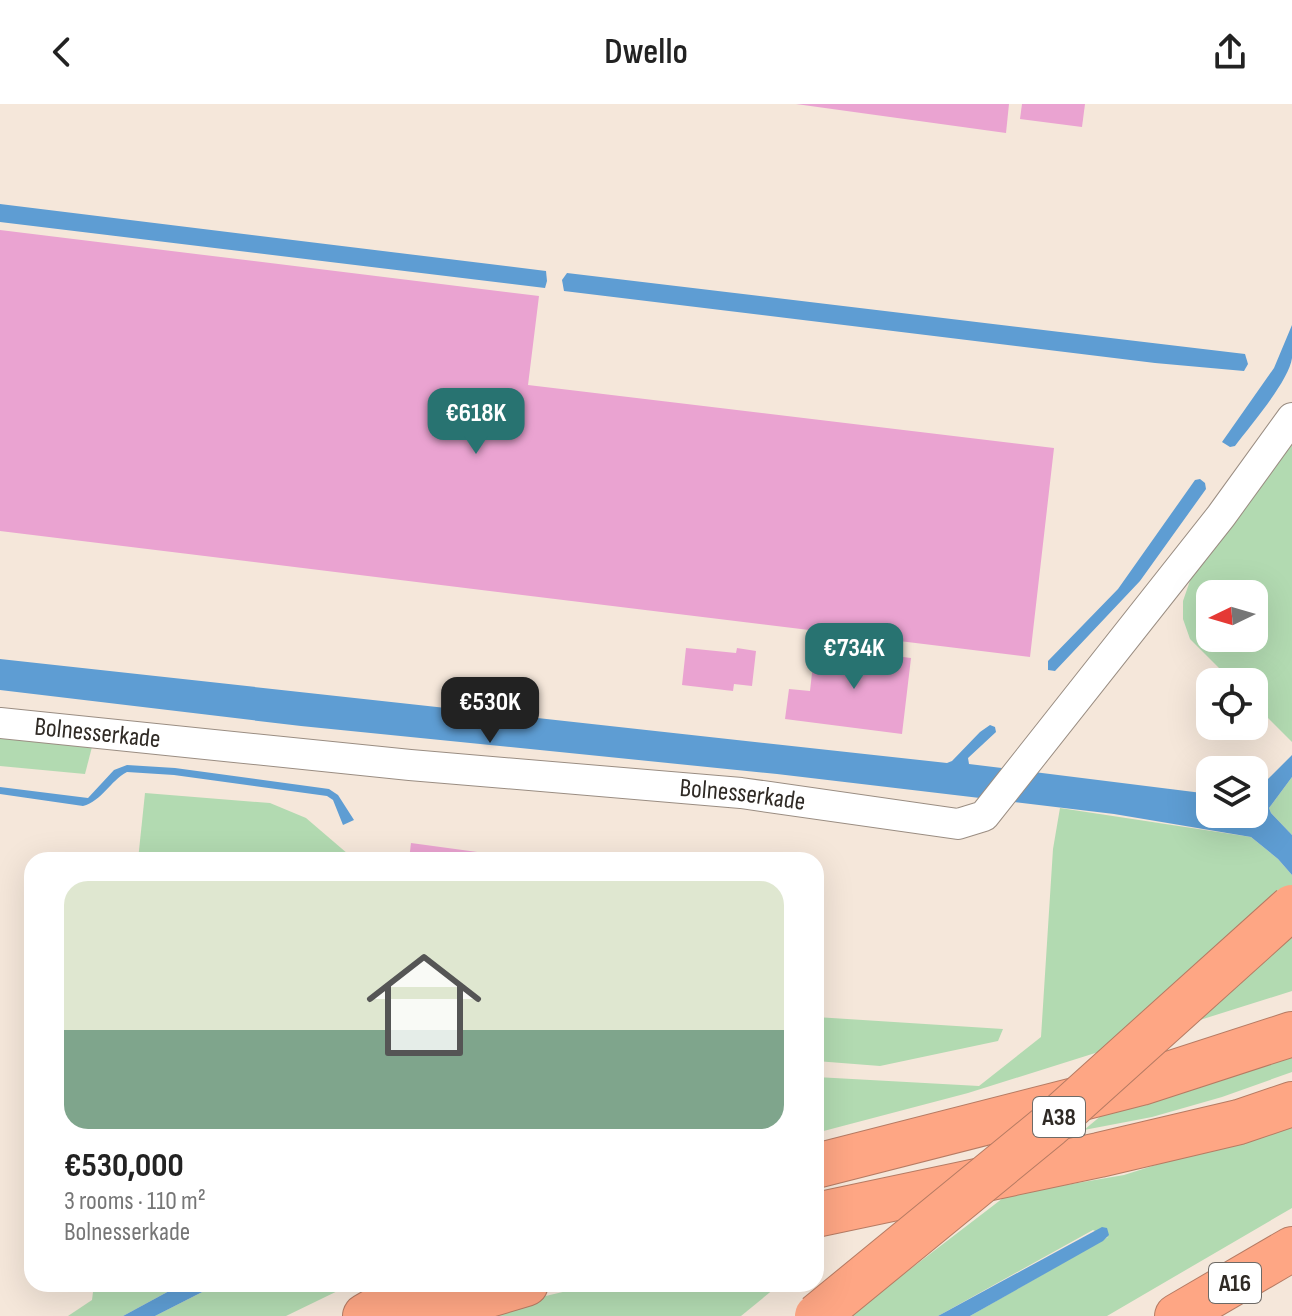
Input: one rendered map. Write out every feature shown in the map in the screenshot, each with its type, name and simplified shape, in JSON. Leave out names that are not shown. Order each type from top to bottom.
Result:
[{"type":"highway","name":"A38","points":[[817,1316],[1050,1125],[1292,907]]},
{"type":"highway","name":"A38","points":[[824,1164],[1141,1083],[1292,1034]]},
{"type":"highway","points":[[824,1213],[1099,1155],[1239,1122],[1292,1104]]},
{"type":"highway","name":"A16","points":[[1177,1316],[1292,1249]]},
{"type":"highway","points":[[365,1316],[412,1292]]},
{"type":"highway","points":[[418,1316],[499,1292]]},
{"type":"street","name":"Bolnesserkade","points":[[0,723],[410,765],[741,793],[958,824],[984,816],[1221,516],[1292,418]]},
{"type":"green space","points":[[1292,435],[1292,742],[1268,718],[1268,668],[1219,668],[1203,652],[1268,652],[1268,580],[1196,580],[1196,645],[1190,639],[1183,619],[1183,601],[1193,572]]},
{"type":"green space","points":[[0,735],[93,743],[85,774],[0,766]]},
{"type":"green space","points":[[1292,777],[1292,835],[1269,808]]},
{"type":"green space","points":[[145,793],[270,803],[306,818],[346,852],[139,852]]},
{"type":"green space","points":[[1060,808],[1251,837],[1292,875],[1292,991],[968,1093],[824,1131],[824,1077],[979,1086],[1041,1037],[1053,849]]},
{"type":"green space","points":[[824,1018],[1003,1029],[998,1041],[880,1066],[824,1062]]},
{"type":"green space","points":[[1292,1051],[1292,1072],[1152,1117],[1084,1130],[1115,1104]]},
{"type":"green space","points":[[1292,1122],[1292,1208],[1107,1316],[970,1316],[1108,1237],[1093,1230],[938,1316],[849,1316],[1007,1195],[1124,1175]]},
{"type":"green space","points":[[93,1292],[167,1292],[123,1316],[68,1316],[92,1300]]},
{"type":"green space","points":[[202,1292],[336,1292],[286,1316],[155,1316]]},
{"type":"green space","points":[[563,1292],[770,1292],[741,1316],[460,1316]]},
{"type":"water","points":[[0,204],[546,271],[547,281],[545,288],[0,222]]},
{"type":"water","points":[[567,273],[1245,354],[1248,364],[1244,371],[1155,363],[564,291],[562,280]]},
{"type":"water","points":[[1292,325],[1292,358],[1284,379],[1235,446],[1230,447],[1222,442],[1274,368]]},
{"type":"water","points":[[1200,479],[1206,489],[1140,581],[1055,671],[1048,670],[1048,661],[1118,589],[1195,480]]},
{"type":"water","points":[[0,659],[947,763],[990,725],[995,727],[996,732],[968,758],[969,764],[1196,792],[1196,828],[1114,814],[777,774],[301,726],[0,690]]},
{"type":"water","points":[[1292,755],[1292,777],[1269,808],[1292,835],[1292,875],[1251,837],[1197,828],[1268,828],[1268,779]]},
{"type":"water","points":[[127,765],[175,768],[329,789],[338,795],[354,820],[343,825],[333,800],[327,796],[174,775],[127,772],[96,800],[83,806],[0,794],[0,787],[88,798],[114,770]]},
{"type":"water","points":[[1102,1227],[1107,1228],[1109,1235],[1103,1241],[970,1316],[938,1316]]},
{"type":"water","points":[[167,1292],[202,1292],[155,1316],[123,1316]]},
{"type":"building","points":[[796,104],[1009,104],[1006,133]]},
{"type":"building","points":[[1022,104],[1085,104],[1082,127],[1020,119]]},
{"type":"building","points":[[0,230],[539,296],[528,385],[1054,448],[1030,657],[0,531]]},
{"type":"building","points":[[815,646],[911,658],[902,734],[785,719],[789,689],[810,691]]},
{"type":"building","points":[[686,648],[736,653],[737,648],[756,651],[752,686],[734,684],[733,691],[682,685]]},
{"type":"building","points":[[411,843],[477,852],[410,852]]}]
